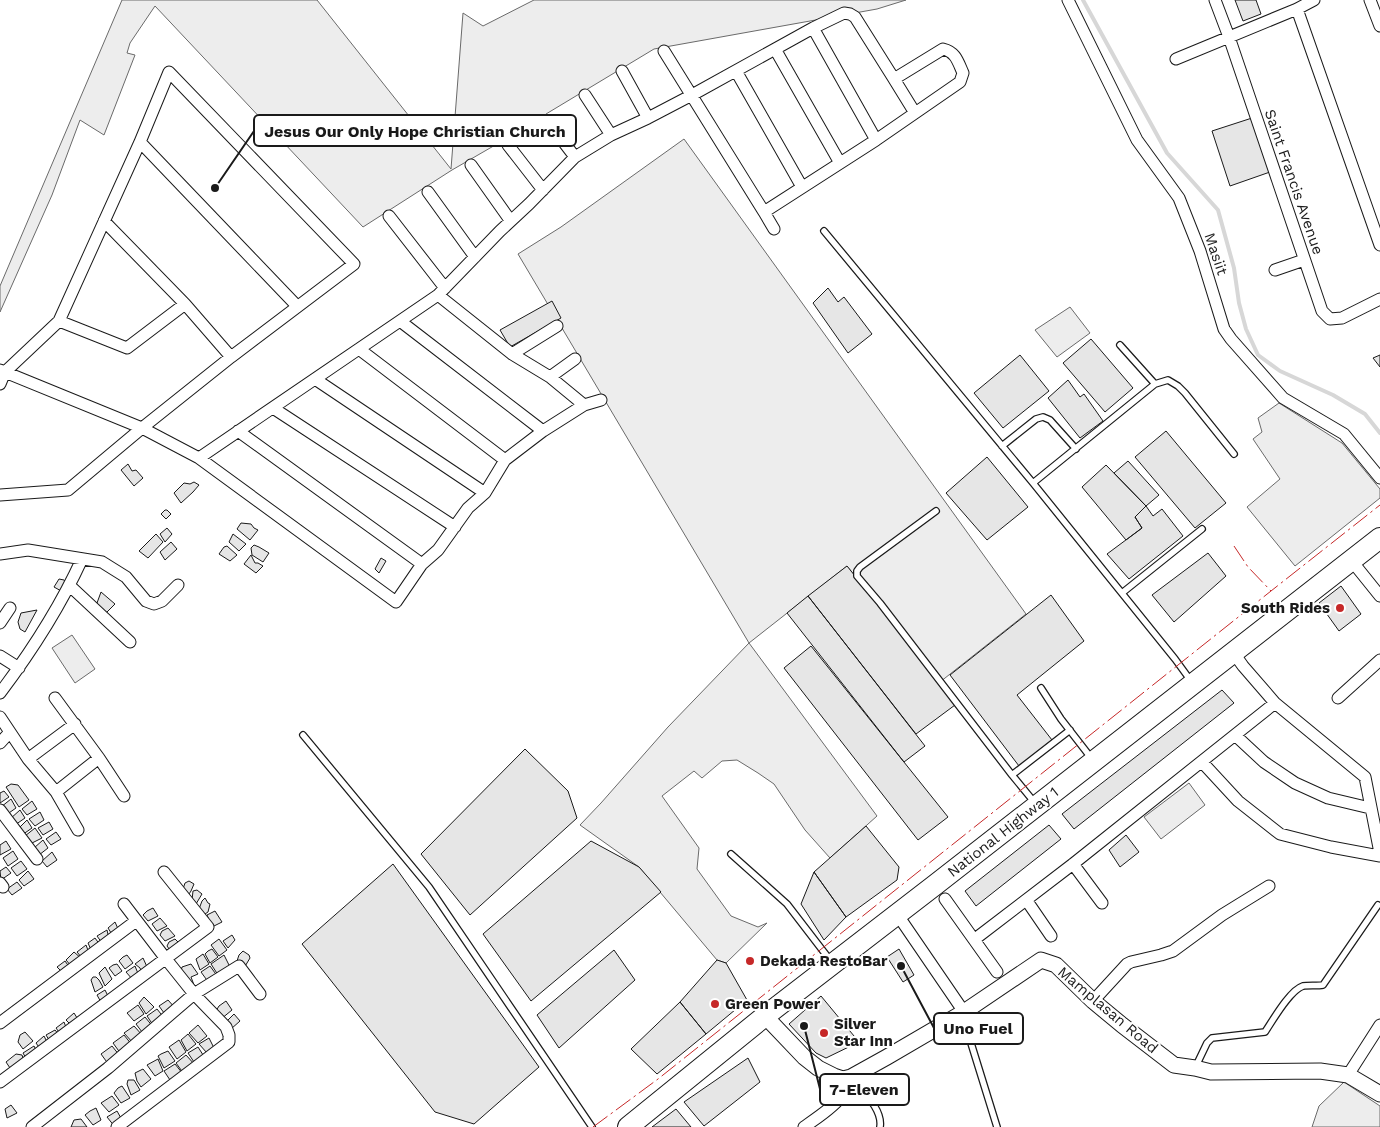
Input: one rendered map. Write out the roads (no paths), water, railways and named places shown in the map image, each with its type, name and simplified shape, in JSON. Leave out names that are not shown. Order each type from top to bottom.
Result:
[{"type":"highway","name":"National Highway 1","points":[[628,1127],[765,1016],[1380,538]]},
{"type":"street","name":"Masiit","points":[[1068,0],[1138,140],[1179,198],[1200,251],[1224,329],[1283,398],[1344,434],[1380,478]]},
{"type":"street","name":"Saint Francis Avenue","points":[[1215,0],[1322,312],[1330,319],[1342,318],[1380,299]]},
{"type":"street","points":[[1176,59],[1298,9],[1314,0]]},
{"type":"street","points":[[1370,0],[1380,26]]},
{"type":"street","points":[[1298,9],[1380,245]]},
{"type":"street","points":[[199,458],[400,322],[441,292],[510,220],[575,157],[611,135],[692,95],[813,28],[844,13],[855,17],[915,113]]},
{"type":"street","points":[[813,28],[876,140]]},
{"type":"street","points":[[775,49],[840,163]]},
{"type":"street","points":[[764,212],[876,140],[960,82],[963,73],[955,55],[943,49],[894,79]]},
{"type":"street","points":[[664,51],[774,228]]},
{"type":"street","points":[[622,71],[648,118]]},
{"type":"street","points":[[736,71],[802,187]]},
{"type":"street","points":[[0,384],[2,371],[59,320],[140,142],[169,72],[354,264],[231,357],[68,490],[0,495]]},
{"type":"street","points":[[585,95],[611,135]]},
{"type":"street","points":[[549,123],[575,157]]},
{"type":"street","points":[[140,142],[297,306]]},
{"type":"street","points":[[508,145],[543,190]]},
{"type":"street","points":[[471,165],[510,220]]},
{"type":"street","points":[[428,192],[475,257]]},
{"type":"street","points":[[389,216],[441,292],[512,354],[550,378],[584,405]]},
{"type":"street","points":[[104,221],[185,304],[231,357]]},
{"type":"street","points":[[1275,270],[1304,260]]},
{"type":"street","points":[[59,320],[126,348],[185,304]]},
{"type":"street","points":[[400,322],[543,430]]},
{"type":"street","points":[[512,354],[557,326]]},
{"type":"street","points":[[359,349],[505,460]]},
{"type":"street","points":[[550,378],[576,359]]},
{"type":"street","points":[[2,371],[142,428],[199,458],[396,602],[422,564],[438,550],[468,508],[485,493],[505,460],[543,430],[584,405],[600,400]]},
{"type":"street","points":[[315,379],[485,493]]},
{"type":"street","points":[[273,408],[455,527]]},
{"type":"street","points":[[238,431],[422,564]]},
{"type":"street","points":[[0,554],[28,550],[102,562],[126,577],[146,601],[154,604],[162,601],[178,585]]},
{"type":"street","points":[[0,694],[19,668],[70,586],[82,559]]},
{"type":"street","points":[[1351,560],[1380,596]]},
{"type":"street","points":[[70,586],[130,642]]},
{"type":"street","points":[[0,623],[10,608]]},
{"type":"street","points":[[1202,762],[1238,801],[1280,834],[1331,847],[1380,854],[1365,776],[1275,703],[1233,652]]},
{"type":"street","points":[[0,656],[19,668]]},
{"type":"street","points":[[1338,698],[1380,660]]},
{"type":"street","points":[[55,698],[124,796]]},
{"type":"street","points":[[975,939],[1027,901],[1275,703]]},
{"type":"street","points":[[0,716],[28,759],[56,792],[78,830]]},
{"type":"street","points":[[28,759],[75,724]]},
{"type":"street","points":[[0,743],[10,732]]},
{"type":"street","points":[[1236,736],[1264,762],[1296,783],[1328,798],[1370,808]]},
{"type":"street","points":[[56,792],[99,758]]},
{"type":"street","points":[[0,810],[37,859]]},
{"type":"street","points":[[1073,864],[1102,904]]},
{"type":"street","points":[[0,1082],[208,927],[164,872]]},
{"type":"street","points":[[1094,1001],[1127,964],[1173,951],[1222,915],[1269,886]]},
{"type":"street","points":[[945,899],[997,972]]},
{"type":"street","points":[[1027,901],[1051,936]]},
{"type":"street","points":[[117,1127],[229,1042],[226,1027],[194,994],[124,904]]},
{"type":"street","points":[[897,914],[964,1012]]},
{"type":"street","points":[[0,1023],[136,921]]},
{"type":"street","name":"Mamplasan Road","points":[[847,1078],[964,1012],[1040,960],[1056,965],[1122,1025],[1174,1065],[1211,1072],[1320,1071],[1348,1075],[1380,1094]]},
{"type":"street","points":[[32,1127],[108,1068],[194,994],[239,966],[260,994]]},
{"type":"street","points":[[765,1016],[804,1057],[818,1068],[834,1076],[847,1078],[841,1097],[804,1127]]},
{"type":"street","points":[[1348,1075],[1380,1025]]},
{"type":"lane","points":[[824,231],[1033,483],[1193,684]]},
{"type":"lane","points":[[1120,345],[1155,384]]},
{"type":"lane","points":[[1033,483],[1155,384],[1168,380],[1178,386],[1234,454]]},
{"type":"lane","points":[[1002,446],[1036,419],[1043,417],[1050,420],[1076,449]]},
{"type":"lane","points":[[936,510],[860,567],[857,571],[857,576],[1037,805]]},
{"type":"lane","points":[[1122,594],[1202,529]]},
{"type":"lane","points":[[1040,688],[1094,761]]},
{"type":"lane","points":[[1012,775],[1070,730]]},
{"type":"lane","points":[[303,735],[429,887],[592,1127]]},
{"type":"lane","points":[[730,854],[787,904],[833,964]]},
{"type":"lane","points":[[1195,1068],[1209,1040],[1212,1038],[1265,1032],[1291,995],[1303,986],[1315,987],[1323,985],[1378,904]]},
{"type":"lane","points":[[964,1012],[966,1027],[997,1127]]},
{"type":"lane","points":[[847,1078],[879,1112],[880,1127]]},
{"type":"waterway","points":[[1083,0],[1167,153],[1218,210],[1234,268],[1239,303],[1246,329],[1258,355],[1280,371],[1333,395],[1365,414],[1380,433]]},
{"type":"place","name":"Jesus Our Only Hope Christian Church","points":[[215,188]]},
{"type":"place","name":"South Rides","points":[[1340,608]]},
{"type":"place","name":"Dekada RestoBar","points":[[750,961]]},
{"type":"place","name":"Uno Fuel","points":[[901,966]]},
{"type":"place","name":"Green Power","points":[[715,1004]]},
{"type":"place","name":"7-Eleven","points":[[804,1026]]},
{"type":"place","name":"Silver Star Inn","points":[[824,1033]]}]
